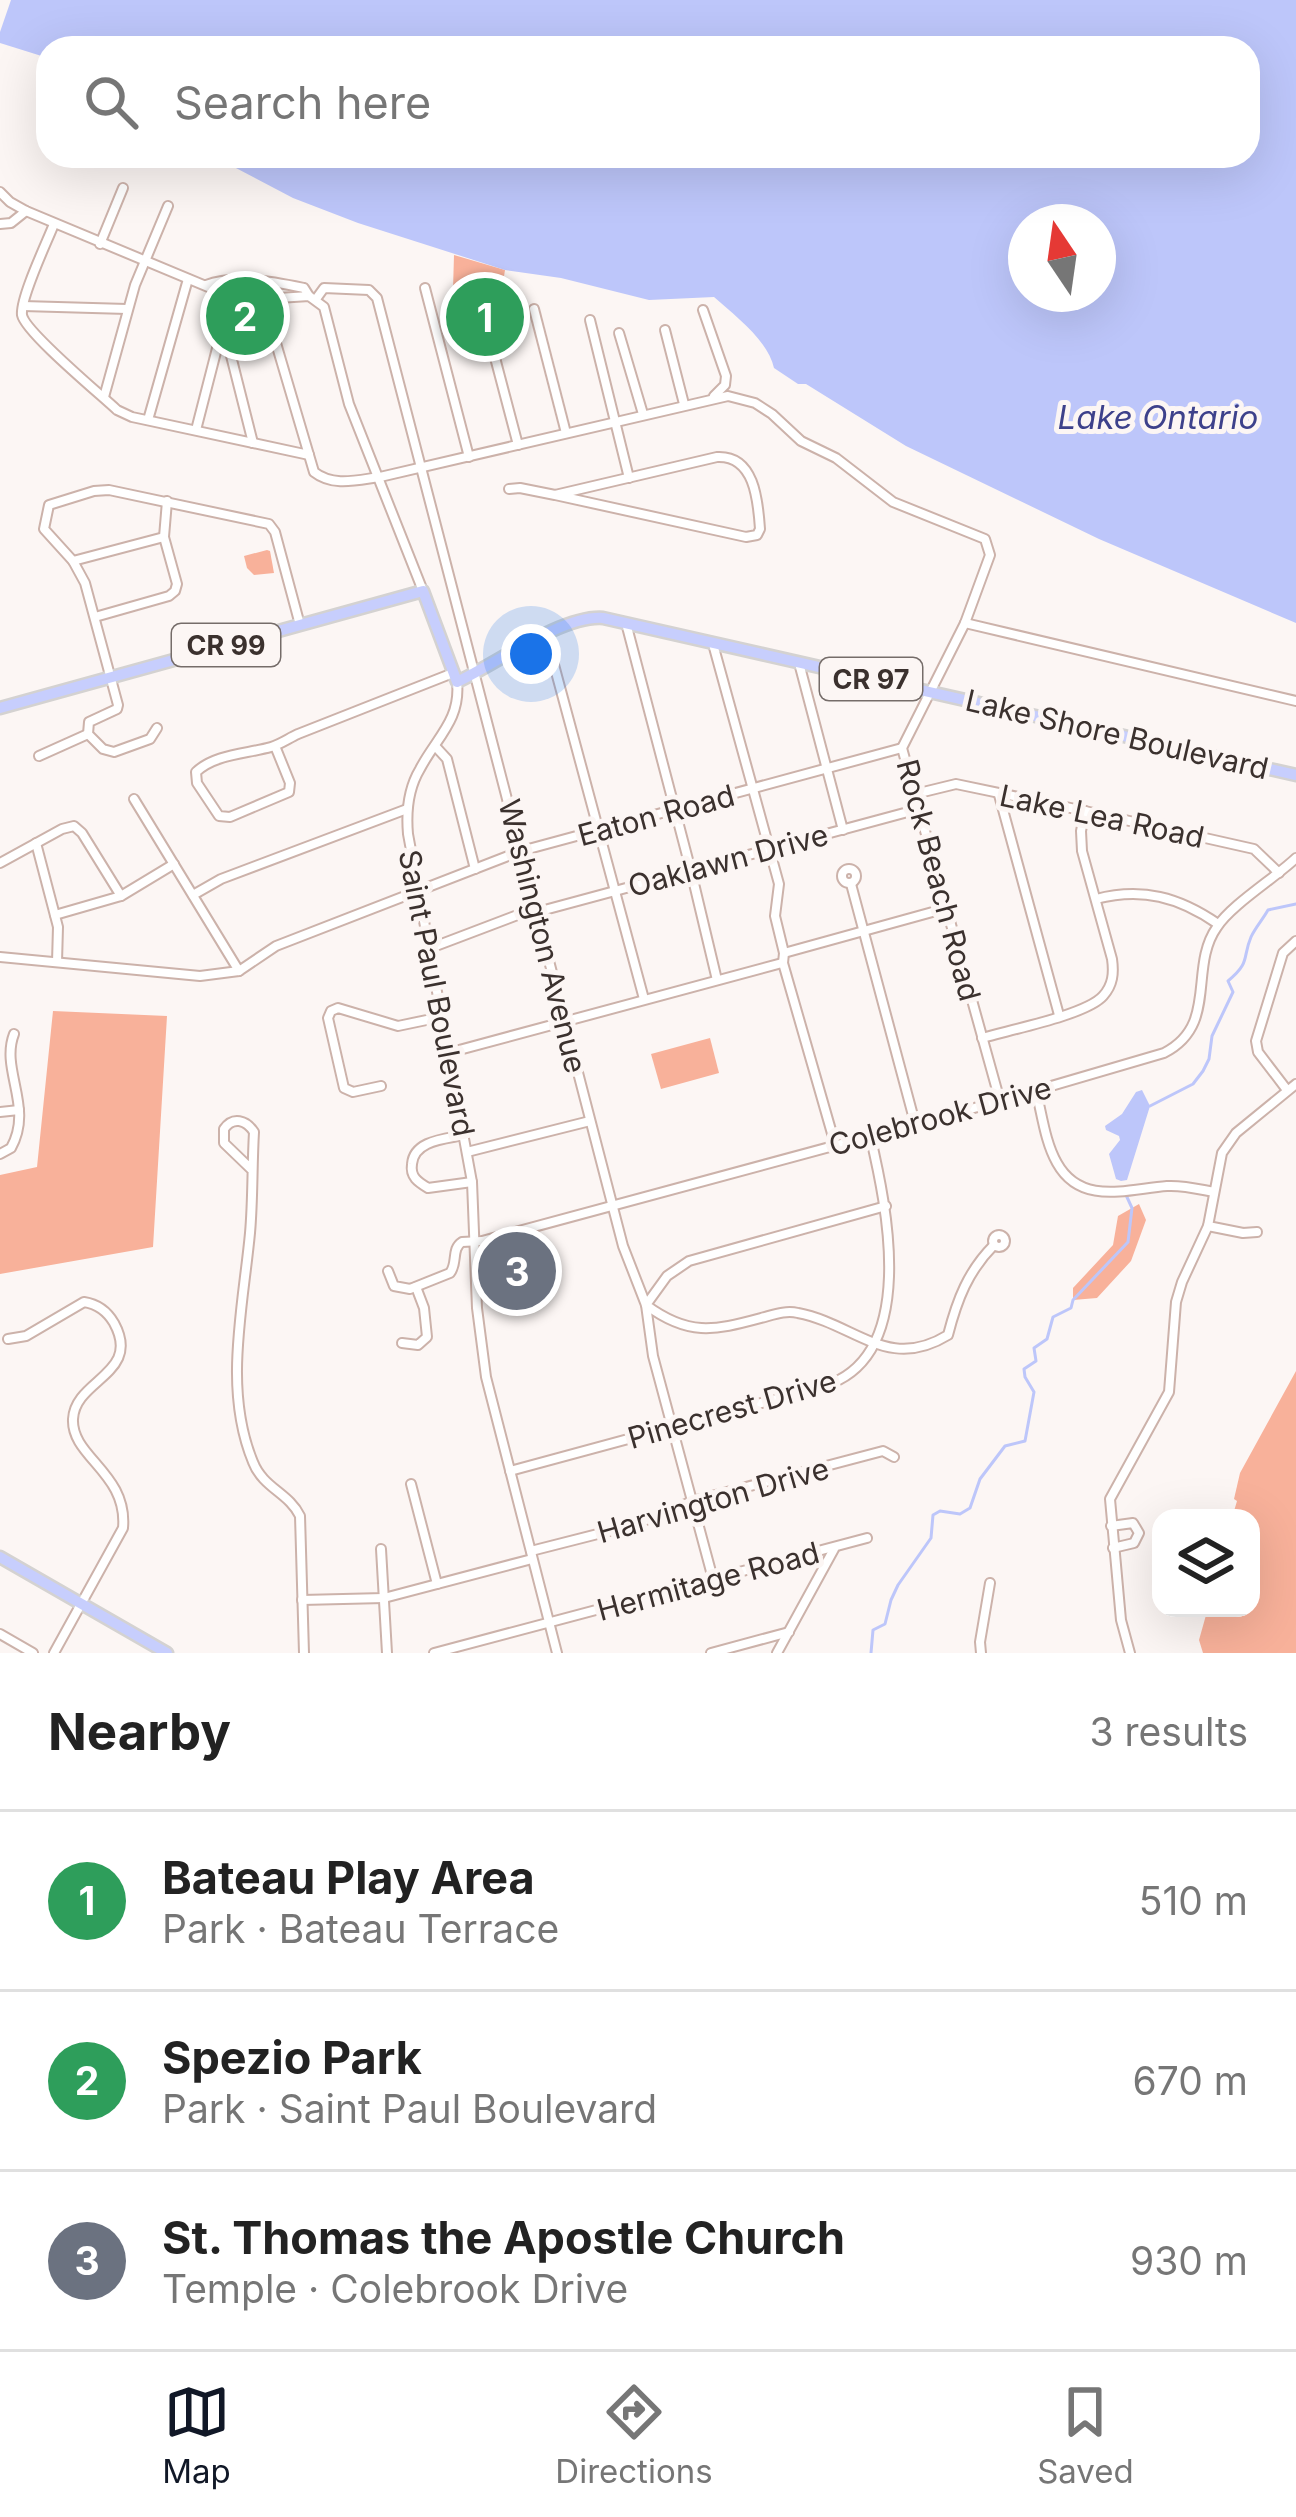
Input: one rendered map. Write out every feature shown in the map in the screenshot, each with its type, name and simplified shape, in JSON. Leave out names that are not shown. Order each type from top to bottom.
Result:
[{"type":"main road","name":"CR 99","points":[[0,708],[423,591]]},
{"type":"main road","points":[[423,591],[456,677]]},
{"type":"main road","name":"Lake Shore Boulevard","points":[[456,677],[475,674],[584,618],[603,618],[1296,775]]},
{"type":"main road","points":[[0,1556],[167,1653]]},
{"type":"street","points":[[100,244],[123,188]]},
{"type":"street","points":[[0,192],[26,211],[209,287],[263,298],[312,297]]},
{"type":"street","points":[[104,397],[127,310],[168,206]]},
{"type":"street","points":[[0,224],[11,223],[26,211]]},
{"type":"street","points":[[54,223],[22,306],[28,328],[125,415],[309,455],[263,298]]},
{"type":"street","points":[[148,420],[188,279]]},
{"type":"street","points":[[209,287],[222,280],[304,288],[324,307],[349,404],[423,591]]},
{"type":"street","points":[[209,287],[253,443]]},
{"type":"street","name":"Washington Avenue","points":[[312,297],[324,287],[374,292],[612,1205],[646,1305],[653,1356],[713,1580]]},
{"type":"street","points":[[424,289],[469,457]]},
{"type":"street","points":[[22,306],[127,310]]},
{"type":"street","points":[[534,309],[566,433]]},
{"type":"street","points":[[703,310],[726,376],[714,397]]},
{"type":"street","points":[[590,320],[629,478]]},
{"type":"street","points":[[196,430],[223,325]]},
{"type":"street","points":[[665,330],[684,404]]},
{"type":"street","points":[[620,333],[643,414]]},
{"type":"street","points":[[493,350],[518,445]]},
{"type":"street","name":"Rock Beach Road","points":[[309,455],[321,478],[336,482],[380,477],[732,396],[772,413],[801,441],[836,458],[893,502],[985,539],[990,555],[965,623],[902,748],[1000,1101]]},
{"type":"street","points":[[509,490],[520,488],[746,537],[757,535],[760,529],[747,470],[730,457],[555,495]]},
{"type":"street","points":[[157,728],[150,739],[114,752],[99,746],[88,734],[89,722],[118,708],[85,583],[73,561],[44,529],[51,504],[105,490],[269,524],[300,625]]},
{"type":"street","points":[[95,616],[175,591],[164,536],[167,501]]},
{"type":"street","points":[[73,561],[164,536]]},
{"type":"street","points":[[626,623],[717,980]]},
{"type":"street","points":[[965,623],[1296,701]]},
{"type":"street","points":[[546,634],[644,999]]},
{"type":"street","points":[[712,644],[779,884],[775,916],[783,958],[835,1144]]},
{"type":"street","points":[[799,663],[844,830]]},
{"type":"street","name":"Lake Shore Boulevard","points":[[275,746],[289,792],[230,818],[219,816],[197,783],[198,769],[232,755],[275,746],[456,677]]},
{"type":"street","name":"Saint Paul Boulevard","points":[[456,677],[458,702],[453,719],[416,776],[407,809],[407,834],[472,1182],[481,1346],[556,1653]]},
{"type":"street","points":[[39,756],[88,734]]},
{"type":"street","points":[[435,746],[447,759],[476,869]]},
{"type":"street","name":"Eaton Road","points":[[0,957],[200,976],[239,971],[277,946],[521,851],[902,748]]},
{"type":"street","name":"Lake Lea Road","points":[[915,794],[956,784],[1085,811],[1254,849],[1279,873]]},
{"type":"street","points":[[999,795],[1059,1016]]},
{"type":"street","points":[[134,799],[239,971]]},
{"type":"street","points":[[193,895],[221,879],[407,809]]},
{"type":"street","name":"Oaklawn Drive","points":[[428,949],[536,910],[920,809]]},
{"type":"street","points":[[982,1037],[1098,1001],[1112,981],[1112,959],[1081,845],[1085,811]]},
{"type":"street","points":[[0,862],[67,826],[77,828],[121,896]]},
{"type":"street","points":[[36,843],[55,915],[57,962]]},
{"type":"street","points":[[1096,898],[1158,895],[1185,904],[1218,924],[1296,858]]},
{"type":"street","points":[[55,915],[121,896],[173,864]]},
{"type":"street","points":[[851,884],[915,1123]]},
{"type":"street","points":[[448,1053],[717,980],[947,908]]},
{"type":"street","name":"Colebrook Drive","points":[[475,1241],[1000,1101],[1172,1050],[1184,1040],[1197,1016],[1206,951],[1218,924]]},
{"type":"street","points":[[1130,1653],[1121,1621],[1109,1506],[1169,1391],[1179,1289],[1208,1226],[1219,1160],[1226,1144],[1250,1120],[1292,1087],[1258,1052],[1256,1041],[1283,953],[1296,941]]},
{"type":"street","points":[[380,1086],[353,1092],[344,1088],[328,1018],[331,1011],[338,1007],[398,1026],[441,1017]]},
{"type":"street","points":[[0,1154],[16,1139],[19,1110],[7,1062],[8,1043],[14,1034]]},
{"type":"street","points":[[1036,1091],[1056,1160],[1077,1185],[1096,1192],[1169,1186],[1214,1192]]},
{"type":"street","points":[[0,1112],[19,1110]]},
{"type":"street","points":[[467,1152],[590,1121]]},
{"type":"street","points":[[251,1169],[224,1143],[224,1129],[231,1122],[245,1123],[254,1132],[237,1393],[257,1472],[299,1512],[304,1653]]},
{"type":"street","points":[[464,1135],[423,1145],[412,1158],[412,1169],[417,1181],[428,1188],[472,1182]]},
{"type":"street","points":[[870,1136],[886,1207],[889,1279],[874,1343]]},
{"type":"street","points":[[886,1207],[689,1261],[667,1276],[646,1305],[678,1324],[702,1330],[796,1312],[874,1343],[915,1349],[948,1335],[964,1283],[994,1245]]},
{"type":"street","points":[[1208,1226],[1257,1232]]},
{"type":"street","points":[[388,1271],[394,1286],[416,1288],[450,1273],[459,1244],[475,1241]]},
{"type":"street","points":[[402,1343],[418,1345],[427,1337],[416,1288]]},
{"type":"street","points":[[8,1339],[26,1336],[84,1302],[102,1309],[117,1331],[116,1364],[83,1394],[73,1415],[77,1440],[108,1475],[121,1502],[124,1522],[119,1539],[54,1653]]},
{"type":"street","name":"Pinecrest Drive","points":[[510,1471],[835,1382],[863,1364],[874,1343]]},
{"type":"street","name":"Harvington Drive","points":[[302,1600],[384,1598],[633,1525],[692,1502],[884,1451],[894,1457]]},
{"type":"street","points":[[411,1484],[437,1584]]},
{"type":"street","points":[[1111,1526],[1133,1523],[1139,1533],[1134,1543],[1113,1549]]},
{"type":"street","name":"Hermitage Road","points":[[434,1653],[868,1538]]},
{"type":"street","points":[[764,1639],[776,1653],[835,1546]]},
{"type":"street","points":[[381,1549],[387,1653]]},
{"type":"street","points":[[812,1553],[822,1570]]},
{"type":"street","points":[[981,1653],[990,1583]]},
{"type":"street","points":[[711,1653],[789,1632]]},
{"type":"street","points":[[0,1634],[33,1653]]},
{"type":"shaded area","points":[[454,255],[505,270],[502,289],[517,344],[470,356],[453,289]]},
{"type":"shaded area","points":[[224,296],[260,302],[268,327],[231,337]]},
{"type":"shaded area","points":[[267,550],[274,573],[254,575],[244,556]]},
{"type":"shaded area","points":[[53,1011],[167,1016],[153,1247],[0,1274],[0,1175],[37,1167]]},
{"type":"shaded area","points":[[710,1038],[719,1073],[661,1089],[651,1054]]},
{"type":"shaded area","points":[[1139,1204],[1146,1220],[1131,1261],[1097,1298],[1073,1300],[1073,1288],[1113,1245],[1118,1216]]},
{"type":"shaded area","points":[[1296,1371],[1296,1653],[1203,1653],[1199,1640],[1205,1617],[1260,1617],[1260,1509],[1235,1509],[1240,1473]]},
{"type":"water","name":"Lake Ontario","points":[[11,0],[1296,0],[1296,623],[1099,539],[906,446],[774,368],[758,338],[714,297],[649,300],[505,270],[358,223],[293,198],[236,168],[1260,168],[1260,36],[36,36],[36,54],[0,43]]},
{"type":"water","points":[[1142,1090],[1150,1106],[1127,1180],[1121,1181],[1116,1179],[1109,1154],[1119,1136],[1105,1126]]},
{"type":"waterway","points":[[1150,1106],[1193,1084],[1203,1071],[1212,1036],[1233,992],[1228,981],[1243,964],[1253,934],[1268,910],[1296,904]]},
{"type":"waterway","points":[[871,1653],[873,1630],[885,1624],[898,1585],[931,1538],[933,1515],[940,1511],[960,1514],[970,1508],[980,1479],[1005,1446],[1025,1441],[1034,1392],[1024,1369],[1036,1361],[1034,1348],[1047,1339],[1053,1317],[1071,1308],[1073,1300],[1128,1242],[1132,1208],[1126,1195]]},
{"type":"place","name":"Spezio Park","points":[[245,316]]},
{"type":"place","name":"Bateau Play Area","points":[[485,317]]},
{"type":"place","name":"St. Thomas the Apostle Church","points":[[517,1271]]}]
